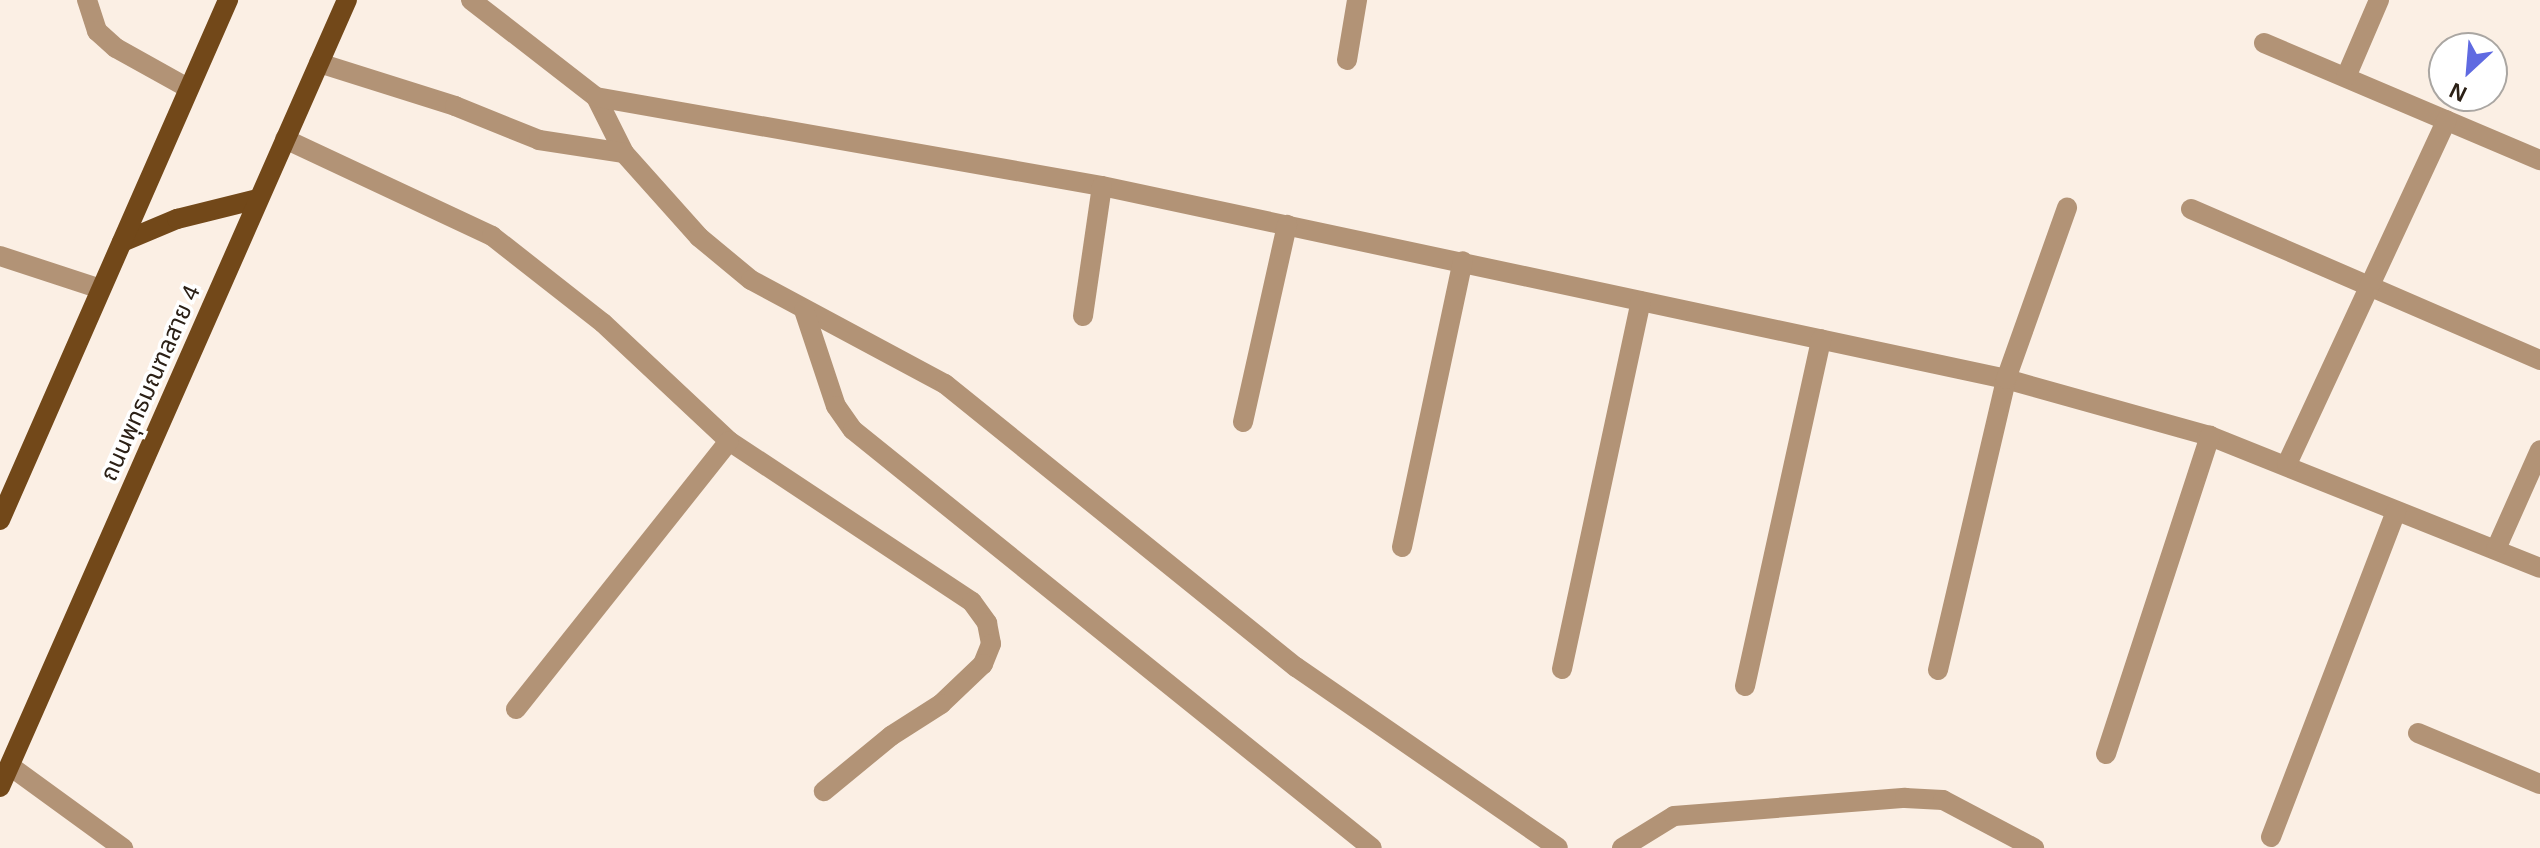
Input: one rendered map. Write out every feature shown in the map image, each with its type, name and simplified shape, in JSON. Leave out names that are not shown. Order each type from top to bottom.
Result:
[{"type":"main road","points":[[0,520],[228,0]]},
{"type":"main road","name":"ถนนพุทธมณฑลสาย 4","points":[[0,787],[347,0]]},
{"type":"main road","points":[[122,242],[177,219],[258,199]]},
{"type":"street","points":[[87,0],[97,31],[116,48],[188,88]]},
{"type":"street","points":[[471,0],[596,97],[624,153],[699,237],[751,280],[945,384],[1296,667],[1558,848]]},
{"type":"street","points":[[1347,60],[1357,0]]},
{"type":"street","points":[[2346,77],[2379,0]]},
{"type":"street","points":[[2264,43],[2447,120],[2538,153]]},
{"type":"street","points":[[319,63],[455,106],[539,140],[624,153]]},
{"type":"street","points":[[596,97],[1102,186],[2006,379],[2210,436],[2287,464],[2540,568]]},
{"type":"street","points":[[2287,464],[2447,120]]},
{"type":"street","points":[[285,139],[492,236],[603,323],[729,441],[924,567],[972,602],[987,623],[991,644],[983,664],[965,685],[824,791]]},
{"type":"street","points":[[1083,316],[1102,186]]},
{"type":"street","points":[[1938,670],[2006,379],[2067,208]]},
{"type":"street","points":[[2191,209],[2540,360]]},
{"type":"street","points":[[1243,422],[1287,225]]},
{"type":"street","points":[[0,256],[101,289]]},
{"type":"street","points":[[1402,547],[1463,261]]},
{"type":"street","points":[[1562,669],[1641,301]]},
{"type":"street","points":[[804,310],[836,406],[853,430],[1372,848]]},
{"type":"street","points":[[1745,686],[1821,339]]},
{"type":"street","points":[[2106,754],[2210,436]]},
{"type":"street","points":[[516,709],[729,441]]},
{"type":"street","points":[[2496,549],[2540,450]]},
{"type":"street","points":[[2271,837],[2396,511]]},
{"type":"street","points":[[2418,733],[2540,784]]},
{"type":"street","points":[[10,766],[123,848]]},
{"type":"street","points":[[1622,848],[1674,816],[1905,798],[1943,800],[2034,848]]}]
